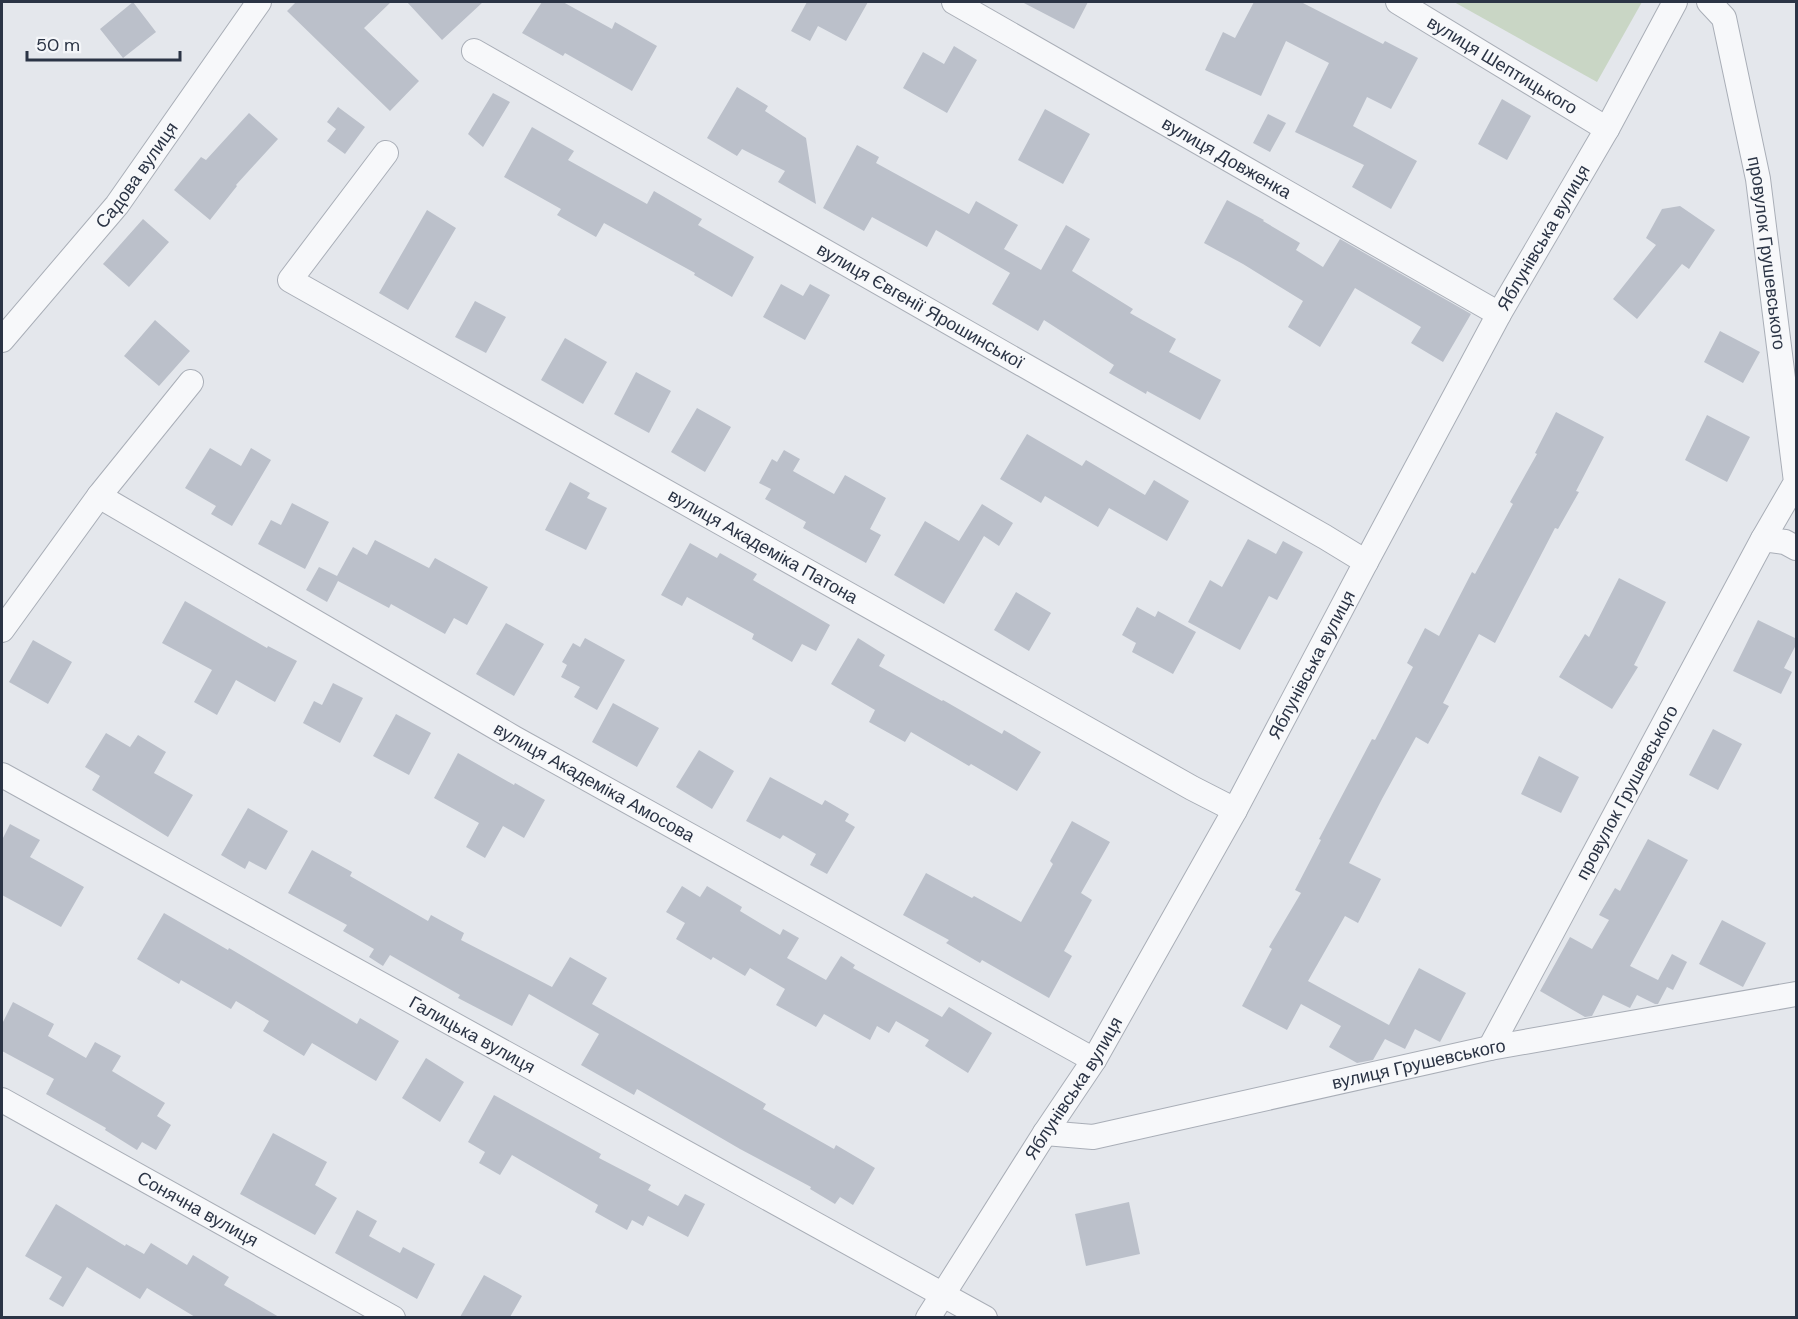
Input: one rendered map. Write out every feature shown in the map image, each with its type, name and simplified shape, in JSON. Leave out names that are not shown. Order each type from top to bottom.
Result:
[{"type":"street","name":"Садова вулиця","points":[[2,340],[117,205],[259,2]]},
{"type":"street","name":"вулиця Довженка","points":[[954,2],[1499,315]]},
{"type":"street","name":"вулиця Шептицького","points":[[1398,2],[1607,129]]},
{"type":"street","name":"Яблунівська вулиця","points":[[928,1317],[1094,1059],[1235,810],[1499,315],[1607,129],[1675,2]]},
{"type":"street","name":"провулок Грушевського","points":[[1490,1047],[1763,539],[1796,482],[1758,179],[1724,18],[1708,2]]},
{"type":"street","name":"вулиця Євгенії Ярошинської","points":[[474,51],[890,287],[1366,562]]},
{"type":"street","name":"вулиця Академіка Патона","points":[[386,153],[290,280],[1192,788],[1235,810]]},
{"type":"street","points":[[2,630],[99,496],[191,382]]},
{"type":"street","name":"вулиця Академіка Амосова","points":[[99,496],[514,738],[1094,1059]]},
{"type":"street","points":[[1763,539],[1785,542],[1797,548]]},
{"type":"street","name":"Галицька вулиця","points":[[2,775],[985,1317]]},
{"type":"street","name":"вулиця Грушевського","points":[[1045,1133],[1093,1137],[1490,1047],[1797,994]]},
{"type":"street","name":"Сонячна вулиця","points":[[2,1100],[393,1317]]},
{"type":"green space","points":[[1454,2],[1642,2],[1597,82]]},
{"type":"building","points":[[133,2],[156,32],[123,58],[100,29]]},
{"type":"building","points":[[296,2],[391,2],[364,28],[419,81],[390,111],[287,11]]},
{"type":"building","points":[[407,2],[483,2],[442,40]]},
{"type":"building","points":[[542,2],[563,2],[612,29],[615,22],[657,46],[632,91],[565,53],[563,56],[522,33]]},
{"type":"building","points":[[807,2],[868,2],[846,41],[818,26],[810,41],[791,31]]},
{"type":"building","points":[[1022,2],[1088,2],[1074,29]]},
{"type":"building","points":[[1254,2],[1301,2],[1383,44],[1385,41],[1418,58],[1391,109],[1367,97],[1353,126],[1417,161],[1391,209],[1352,187],[1364,165],[1295,132],[1329,63],[1286,41],[1261,96],[1205,70],[1223,32],[1235,38]]},
{"type":"building","points":[[954,46],[977,60],[947,113],[903,88],[923,52],[944,64]]},
{"type":"building","points":[[737,87],[768,106],[765,111],[806,138],[816,204],[778,182],[785,171],[742,149],[737,156],[707,138]]},
{"type":"building","points":[[493,93],[510,102],[483,147],[468,134]]},
{"type":"building","points":[[1502,99],[1531,116],[1507,160],[1478,144]]},
{"type":"building","points":[[338,107],[365,127],[345,154],[327,141],[336,129],[327,122]]},
{"type":"building","points":[[1045,109],[1090,134],[1063,184],[1018,160]]},
{"type":"building","points":[[249,113],[278,139],[236,185],[210,220],[174,190],[201,157],[206,160]]},
{"type":"building","points":[[1268,114],[1286,123],[1270,152],[1253,143]]},
{"type":"building","points":[[532,127],[574,151],[568,160],[647,204],[654,191],[702,219],[698,225],[754,257],[732,297],[694,275],[695,273],[604,223],[596,237],[557,215],[561,209],[504,177]]},
{"type":"building","points":[[857,145],[879,157],[876,163],[969,214],[976,201],[1018,225],[1004,249],[1041,270],[1066,225],[1090,239],[1072,271],[1133,309],[1130,313],[1176,339],[1169,352],[1221,380],[1200,420],[1109,373],[1114,365],[1044,320],[1038,331],[992,304],[1010,273],[936,230],[927,247],[872,217],[864,231],[823,208]]},
{"type":"building","points":[[1227,200],[1300,243],[1296,250],[1323,267],[1340,239],[1471,314],[1443,362],[1411,343],[1421,327],[1355,288],[1320,347],[1288,327],[1303,301],[1204,243]]},
{"type":"building","points":[[1680,206],[1715,230],[1689,269],[1682,264],[1637,319],[1613,299],[1656,245],[1646,238],[1662,209]]},
{"type":"building","points":[[427,210],[456,228],[408,310],[379,293]]},
{"type":"building","points":[[143,219],[169,242],[129,287],[103,264]]},
{"type":"building","points":[[781,284],[803,296],[810,284],[830,295],[805,340],[763,317]]},
{"type":"building","points":[[475,301],[506,317],[486,353],[455,337]]},
{"type":"building","points":[[155,320],[190,351],[159,386],[124,356]]},
{"type":"building","points":[[1720,331],[1760,352],[1743,383],[1704,362]]},
{"type":"building","points":[[565,338],[607,362],[583,404],[541,380]]},
{"type":"building","points":[[636,372],[671,391],[649,433],[614,414]]},
{"type":"building","points":[[697,408],[731,427],[705,472],[671,452]]},
{"type":"building","points":[[1556,412],[1604,437],[1576,491],[1579,492],[1558,529],[1555,528],[1495,643],[1479,634],[1443,703],[1449,706],[1428,744],[1416,737],[1382,799],[1349,863],[1381,879],[1358,923],[1345,916],[1308,981],[1389,1025],[1419,968],[1466,993],[1440,1042],[1415,1029],[1405,1049],[1385,1039],[1373,1060],[1357,1063],[1329,1047],[1341,1026],[1301,1004],[1287,1030],[1242,1006],[1272,949],[1269,947],[1301,893],[1295,890],[1321,840],[1319,839],[1413,667],[1407,663],[1425,628],[1439,636],[1472,572],[1475,574],[1513,504],[1510,502],[1537,454],[1535,453]]},
{"type":"building","points":[[1707,415],[1750,437],[1727,482],[1685,460]]},
{"type":"building","points":[[1027,434],[1082,466],[1086,460],[1145,495],[1154,480],[1189,501],[1167,541],[1109,508],[1098,527],[1045,496],[1041,503],[1000,479]]},
{"type":"building","points":[[210,448],[241,466],[251,448],[271,460],[232,526],[211,514],[216,506],[185,488]]},
{"type":"building","points":[[784,450],[800,459],[793,471],[834,494],[845,475],[886,498],[870,529],[881,535],[866,563],[803,528],[806,522],[765,499],[771,489],[759,483],[772,459],[777,462]]},
{"type":"building","points":[[570,482],[590,493],[587,498],[607,508],[586,550],[545,530]]},
{"type":"building","points":[[292,503],[329,522],[305,569],[258,544],[271,520],[281,525]]},
{"type":"building","points":[[982,504],[1013,523],[999,546],[984,536],[944,604],[894,575],[925,521],[959,541]]},
{"type":"building","points":[[1248,539],[1276,554],[1283,541],[1303,552],[1277,600],[1269,596],[1240,650],[1188,622],[1210,580],[1222,587]]},
{"type":"building","points":[[375,540],[429,568],[435,558],[488,587],[467,625],[454,618],[445,634],[391,604],[389,608],[338,581],[327,602],[306,590],[319,567],[337,576],[353,547],[367,555]]},
{"type":"building","points":[[690,543],[717,558],[720,553],[757,574],[753,580],[830,625],[816,651],[802,644],[792,662],[752,639],[754,634],[687,597],[682,606],[661,595]]},
{"type":"building","points":[[1619,578],[1666,602],[1634,665],[1638,667],[1612,709],[1559,677],[1585,634],[1589,637]]},
{"type":"building","points":[[1016,592],[1051,613],[1029,651],[994,630]]},
{"type":"building","points":[[185,601],[267,648],[268,646],[297,661],[275,702],[236,680],[217,715],[194,702],[212,670],[162,643]]},
{"type":"building","points":[[1137,607],[1155,617],[1158,611],[1196,632],[1173,674],[1132,652],[1136,643],[1122,635]]},
{"type":"building","points":[[1758,620],[1797,639],[1784,668],[1792,672],[1781,694],[1733,671]]},
{"type":"building","points":[[506,623],[544,644],[514,696],[476,674]]},
{"type":"building","points":[[585,638],[625,660],[597,710],[574,697],[580,687],[561,677],[567,665],[562,662],[573,643],[580,647]]},
{"type":"building","points":[[858,638],[885,655],[879,666],[1002,734],[1004,730],[1041,752],[1017,791],[911,732],[905,742],[869,722],[875,710],[831,684]]},
{"type":"building","points":[[33,640],[72,662],[48,704],[9,682]]},
{"type":"building","points":[[333,683],[363,698],[340,743],[303,723],[314,701],[322,705]]},
{"type":"building","points":[[613,703],[659,728],[637,767],[592,742]]},
{"type":"building","points":[[396,714],[431,733],[409,775],[373,756]]},
{"type":"building","points":[[1713,729],[1742,744],[1718,790],[1689,775]]},
{"type":"building","points":[[106,733],[130,747],[138,735],[166,752],[154,773],[193,795],[168,837],[92,790],[100,776],[85,767]]},
{"type":"building","points":[[699,750],[734,771],[712,809],[676,787]]},
{"type":"building","points":[[458,753],[545,800],[524,838],[503,826],[485,858],[466,847],[479,823],[434,798]]},
{"type":"building","points":[[1539,756],[1579,777],[1561,813],[1521,794]]},
{"type":"building","points":[[770,777],[822,805],[825,800],[849,814],[845,821],[855,827],[827,874],[810,865],[816,854],[783,835],[780,839],[746,821]]},
{"type":"building","points":[[248,808],[288,831],[266,870],[249,861],[245,869],[221,855]]},
{"type":"building","points":[[1072,821],[1110,842],[1081,893],[1092,900],[1064,951],[1072,956],[1049,998],[982,960],[980,963],[946,943],[949,940],[903,915],[926,873],[1021,922],[1053,864],[1050,861]]},
{"type":"building","points":[[10,824],[40,840],[30,857],[84,887],[61,927],[2,895],[2,840]]},
{"type":"building","points":[[1648,839],[1688,860],[1630,966],[1658,980],[1672,954],[1687,962],[1673,990],[1667,987],[1658,1004],[1637,995],[1630,1008],[1603,995],[1592,1016],[1585,1017],[1540,991],[1570,937],[1592,949],[1609,920],[1599,915],[1615,888],[1620,891]]},
{"type":"building","points":[[312,850],[352,872],[350,876],[428,921],[431,915],[464,933],[461,940],[552,987],[570,957],[607,978],[592,1004],[766,1104],[763,1109],[834,1149],[836,1145],[875,1168],[853,1205],[840,1197],[835,1204],[810,1189],[811,1187],[637,1089],[634,1095],[581,1065],[599,1034],[529,994],[512,1026],[458,998],[460,995],[390,955],[383,966],[369,957],[374,949],[343,931],[347,925],[288,893]]},
{"type":"building","points":[[682,886],[700,897],[707,886],[742,907],[740,911],[780,935],[783,929],[799,938],[787,958],[826,980],[841,956],[855,965],[853,968],[942,1017],[949,1007],[992,1033],[968,1073],[925,1046],[929,1040],[896,1021],[889,1033],[877,1026],[870,1040],[824,1014],[816,1027],[776,1005],[785,989],[750,968],[745,976],[713,957],[711,960],[676,939],[685,923],[666,912]]},
{"type":"building","points":[[164,913],[228,950],[229,948],[357,1024],[360,1018],[399,1041],[376,1081],[312,1043],[304,1056],[263,1031],[269,1021],[236,1001],[231,1009],[181,980],[179,984],[137,959]]},
{"type":"building","points":[[1722,920],[1766,943],[1743,987],[1699,964]]},
{"type":"building","points":[[13,1002],[54,1024],[48,1036],[86,1058],[95,1042],[121,1056],[112,1071],[165,1103],[157,1116],[171,1125],[156,1150],[142,1142],[137,1150],[105,1130],[106,1128],[46,1094],[54,1079],[2,1051],[2,1024]]},
{"type":"building","points":[[426,1058],[464,1082],[440,1122],[402,1098]]},
{"type":"building","points":[[494,1095],[601,1154],[599,1158],[651,1185],[648,1190],[678,1206],[685,1194],[705,1204],[688,1237],[648,1216],[643,1226],[632,1220],[627,1230],[595,1212],[598,1205],[512,1155],[500,1175],[479,1163],[485,1152],[468,1142]]},
{"type":"building","points":[[273,1133],[327,1162],[315,1185],[337,1198],[315,1235],[240,1194]]},
{"type":"building","points":[[1129,1202],[1140,1254],[1086,1266],[1075,1214]]},
{"type":"building","points":[[56,1204],[125,1246],[126,1244],[144,1254],[151,1243],[187,1265],[193,1255],[229,1277],[224,1285],[279,1317],[195,1317],[147,1288],[140,1299],[87,1267],[63,1307],[49,1299],[62,1277],[25,1256]]},
{"type":"building","points":[[357,1210],[377,1221],[369,1236],[400,1253],[403,1247],[435,1264],[417,1299],[335,1253]]},
{"type":"building","points":[[484,1275],[522,1296],[510,1317],[460,1317]]}]
